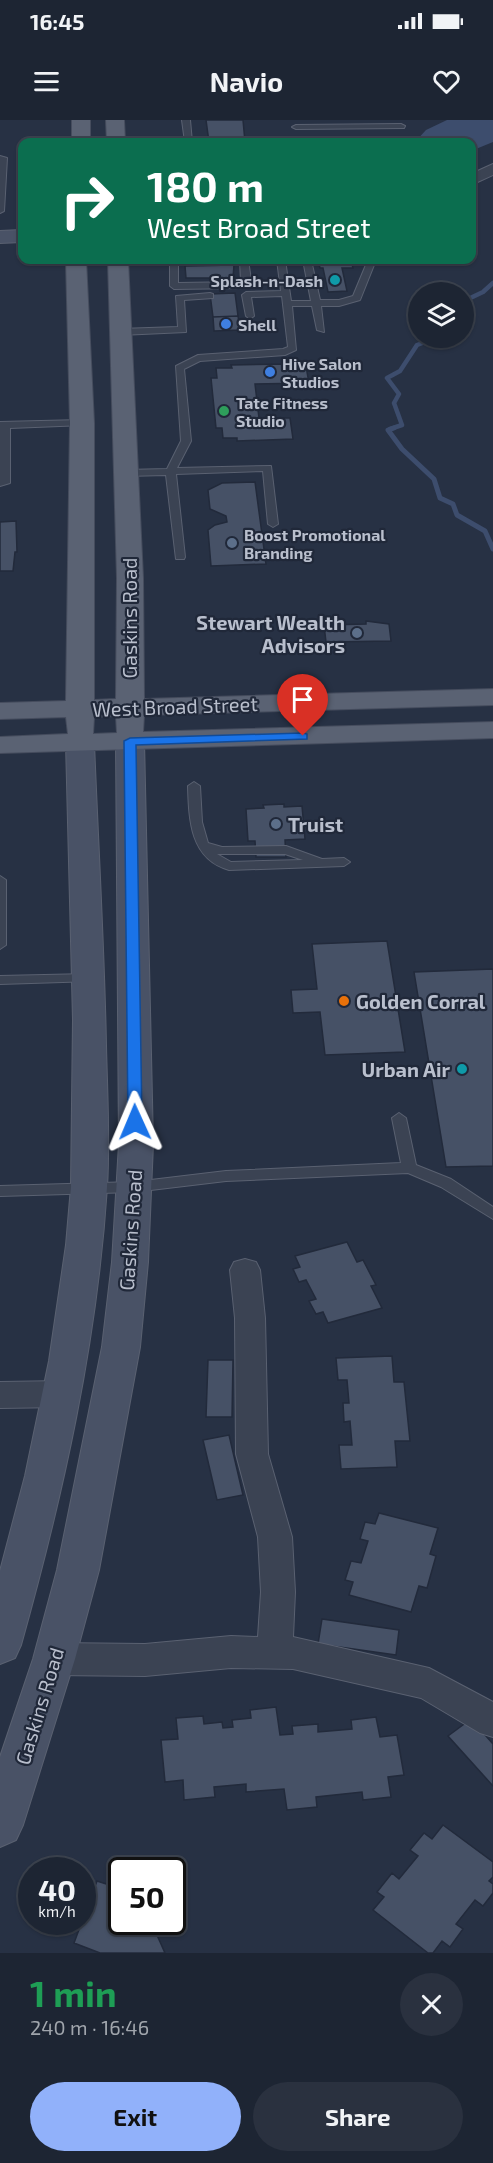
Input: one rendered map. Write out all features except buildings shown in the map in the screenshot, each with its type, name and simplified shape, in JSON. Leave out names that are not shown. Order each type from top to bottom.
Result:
[{"type":"main road","points":[[81,120],[81,138]]},
{"type":"main road","points":[[115,120],[116,138]]},
{"type":"main road","points":[[0,237],[18,236]]},
{"type":"main road","points":[[0,1645],[28,1551],[63,1394],[76,1311],[89,1188],[89,978],[80,743],[82,423],[76,264]]},
{"type":"main road","name":"Gaskins Road","points":[[0,1825],[54,1659],[90,1514],[121,1347],[130,1262],[136,1144],[130,648],[118,264]]},
{"type":"main road","points":[[0,699],[32,696],[52,688],[64,678],[68,666],[68,608],[81,583]]},
{"type":"main road","points":[[130,648],[148,676],[156,682],[185,692],[365,688],[443,699]]},
{"type":"main road","name":"West Broad Street","points":[[0,711],[493,698]]},
{"type":"main road","name":"West Broad Street","points":[[0,745],[493,730]]},
{"type":"street","points":[[476,178],[493,169]]},
{"type":"street","points":[[245,1270],[250,1318],[252,1454],[275,1538],[278,1592],[275,1653]]},
{"type":"street","points":[[0,1395],[63,1394]]},
{"type":"street","points":[[54,1659],[145,1660],[231,1652],[293,1653],[429,1684],[493,1721]]},
{"type":"lane","points":[[186,120],[188,138]]},
{"type":"lane","points":[[298,138],[295,123],[403,124],[383,138]]},
{"type":"lane","points":[[0,159],[3,158],[0,211]]},
{"type":"lane","points":[[174,264],[174,286],[244,285],[248,280],[245,264]]},
{"type":"lane","points":[[180,557],[171,471],[186,441],[179,368],[198,358],[285,352],[293,348],[281,264]]},
{"type":"lane","points":[[308,264],[321,330]]},
{"type":"lane","points":[[286,304],[339,303],[357,298],[370,264]]},
{"type":"lane","points":[[235,295],[285,293]]},
{"type":"lane","points":[[246,295],[250,316]]},
{"type":"lane","points":[[120,332],[183,330],[178,297],[210,296]]},
{"type":"lane","points":[[0,483],[6,483],[2,425],[82,423]]},
{"type":"lane","points":[[126,472],[268,468],[273,524]]},
{"type":"lane","points":[[194,786],[196,834],[204,846],[221,851],[286,850],[326,862],[344,862]]},
{"type":"lane","points":[[0,880],[0,945]]},
{"type":"lane","points":[[0,981],[89,978]]},
{"type":"lane","points":[[399,1118],[410,1168]]},
{"type":"lane","points":[[0,1191],[134,1187],[226,1176],[410,1168],[446,1183],[493,1214]]},
{"type":"water","points":[[447,120],[493,120],[493,142],[476,149],[476,138],[419,138],[426,130]]},
{"type":"waterway","points":[[474,296],[493,283]]},
{"type":"waterway","points":[[390,429],[402,425],[394,403],[399,394],[387,378],[400,371],[415,348]]},
{"type":"waterway","points":[[394,428],[388,430],[402,449],[434,479],[440,498],[453,504],[457,515],[485,531],[493,549]]},
{"type":"place","name":"Splash-n-Dash","points":[[335,280]]},
{"type":"place","name":"Shell","points":[[226,324]]},
{"type":"place","name":"Hive Salon Studios","points":[[270,372]]},
{"type":"place","name":"Tate Fitness Studio","points":[[224,411]]},
{"type":"place","name":"Boost Promotional Branding","points":[[232,543]]},
{"type":"place","name":"Stewart Wealth Advisors","points":[[357,633]]},
{"type":"place","name":"Truist","points":[[276,824]]},
{"type":"place","name":"Golden Corral","points":[[344,1001]]},
{"type":"place","name":"Urban Air","points":[[462,1069]]},
{"type":"route","points":[[135,1122],[130,741],[303,736]]}]
